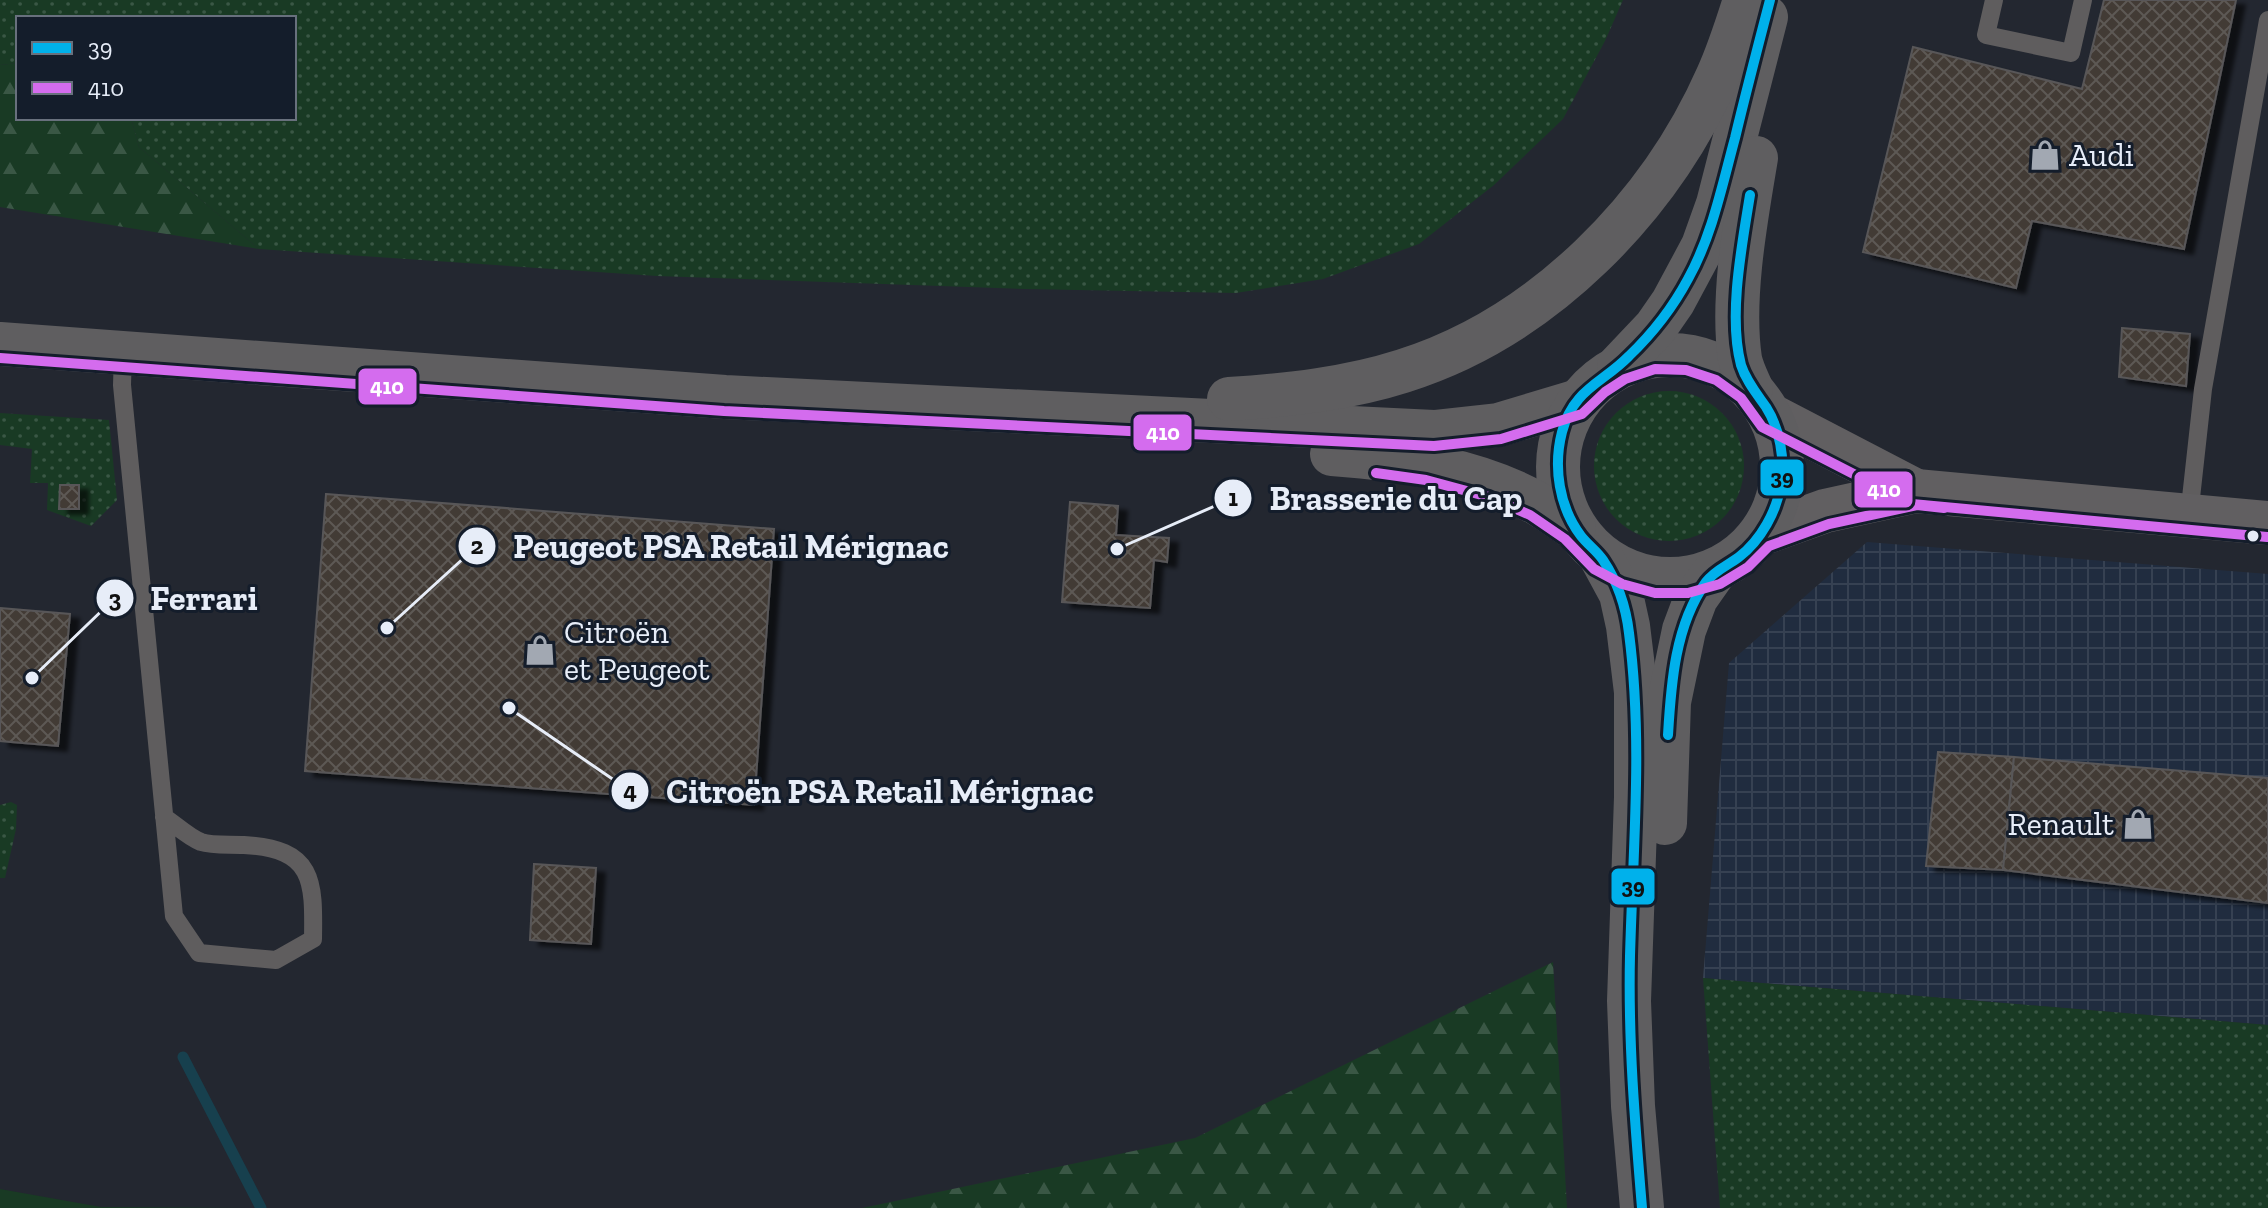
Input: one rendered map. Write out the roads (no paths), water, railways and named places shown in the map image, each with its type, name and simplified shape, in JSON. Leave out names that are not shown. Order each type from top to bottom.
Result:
[{"type":"main road","points":[[1049,413],[1333,388],[1404,371],[1492,334],[1568,279],[1637,207],[1669,165],[1718,76],[1745,0]]},
{"type":"main road","points":[[1644,1208],[1633,1106],[1629,1001],[1636,692],[1621,594],[1564,505],[1558,482],[1557,458],[1563,428],[1578,401],[1596,381],[1619,366],[1655,328],[1689,276],[1703,246],[1718,204],[1770,0]]},
{"type":"main road","points":[[953,408],[1207,445],[1367,457],[1429,466],[1494,484],[1537,503],[1627,571],[1656,579],[1686,579],[1715,571],[1740,556],[1761,534],[1776,507],[1782,476],[1781,445],[1741,363],[1738,338],[1747,214],[1775,68],[1794,0]]},
{"type":"main road","points":[[0,344],[709,396],[1434,432],[1498,425],[1578,401]]},
{"type":"main road","points":[[1619,366],[1653,355],[1688,356],[1722,367],[1761,402],[1916,491]]},
{"type":"main road","points":[[1761,534],[1825,511],[1916,491],[2268,523]]},
{"type":"main road","points":[[1644,1208],[1659,1001],[1669,702],[1684,630],[1696,598],[1715,571]]},
{"type":"lane","points":[[1994,0],[1986,35],[2071,53],[2083,0]]},
{"type":"lane","points":[[2189,516],[2203,389],[2268,20]]},
{"type":"lane","points":[[123,352],[122,385],[164,817],[174,916],[199,953],[276,960],[313,939],[309,875],[292,856],[264,846],[201,842],[164,817]]},
{"type":"waterway","points":[[183,1057],[261,1208]]},
{"type":"place","name":"Audi","points":[[2045,155]]},
{"type":"place","name":"Brasserie du Cap","points":[[1117,549]]},
{"type":"place","name":"Peugeot PSA Retail Mérignac","points":[[387,628]]},
{"type":"place","name":"Citroën et Peugeot","points":[[540,650]]},
{"type":"place","name":"Ferrari","points":[[32,678]]},
{"type":"place","name":"Citroën PSA Retail Mérignac","points":[[509,708]]},
{"type":"place","name":"Renault","points":[[2138,824]]}]
